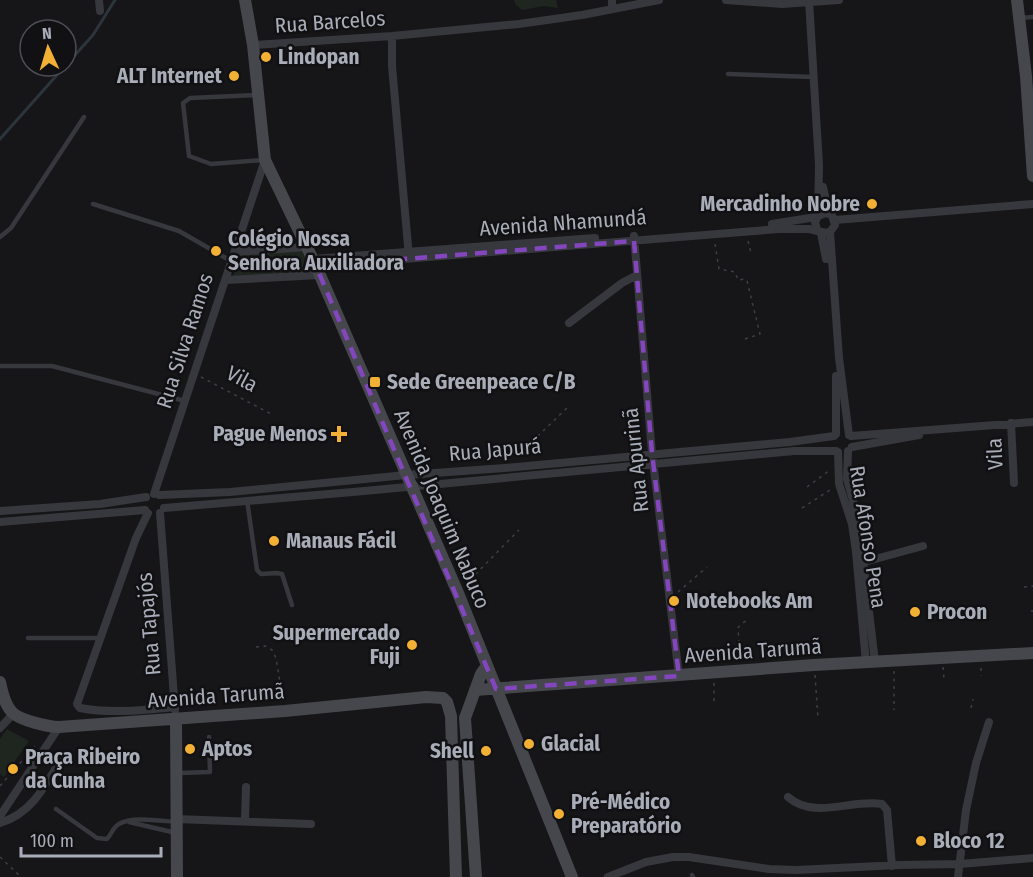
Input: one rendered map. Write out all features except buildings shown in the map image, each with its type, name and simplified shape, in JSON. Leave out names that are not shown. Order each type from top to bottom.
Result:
[{"type":"main road","name":"Rua Silva Ramos","points":[[245,0],[253,45],[265,160]]},
{"type":"main road","points":[[1017,0],[1033,176]]},
{"type":"main road","name":"Avenida Joaquim Nabuco","points":[[265,160],[308,247],[458,593],[572,877]]},
{"type":"main road","name":"Avenida Tarumã","points":[[475,690],[870,662],[1033,653]]},
{"type":"main road","points":[[476,877],[465,718],[481,674],[486,667]]},
{"type":"main road","points":[[0,682],[4,698],[13,714]]},
{"type":"main road","name":"Avenida Tarumã","points":[[13,714],[37,723],[58,727],[176,713],[285,711],[426,697],[443,698],[452,716],[456,877]]},
{"type":"main road","name":"Rua Tapajós","points":[[176,713],[177,877]]},
{"type":"street","points":[[99,0],[100,11]]},
{"type":"street","name":"Rua Silva Ramos","points":[[238,0],[250,22]]},
{"type":"street","name":"Rua Barcelos","points":[[253,45],[392,36],[519,24],[612,5],[659,0]]},
{"type":"street","points":[[726,0],[782,4],[840,0]]},
{"type":"street","points":[[809,1],[819,165],[817,216],[814,222],[823,232],[839,358],[853,444],[850,449]]},
{"type":"street","points":[[392,36],[392,66],[409,255]]},
{"type":"street","name":"Rua Silva Ramos","points":[[153,495],[265,160]]},
{"type":"street","points":[[819,165],[835,225],[823,232]]},
{"type":"street","points":[[817,216],[823,213],[832,217],[1033,204]]},
{"type":"street","name":"Avenida Nhamundá","points":[[634,238],[777,223],[817,216]]},
{"type":"street","name":"Avenida Nhamundá","points":[[226,280],[409,255],[791,228],[823,232]]},
{"type":"street","name":"Rua Apurinã","points":[[634,238],[653,464],[679,676]]},
{"type":"street","points":[[236,252],[308,247]]},
{"type":"street","points":[[569,323],[622,283],[637,275]]},
{"type":"street","points":[[830,278],[837,379],[835,435],[832,443],[837,451],[946,430]]},
{"type":"street","points":[[835,435],[843,432],[850,435],[946,430],[1033,422]]},
{"type":"street","name":"Vila","points":[[1011,423],[1014,483]]},
{"type":"street","name":"Rua Japurá","points":[[162,510],[505,468],[790,442],[835,435]]},
{"type":"street","name":"Rua Afonso Pena","points":[[850,449],[846,480],[864,562],[870,662]]},
{"type":"street","name":"Rua Japurá","points":[[0,511],[100,504],[153,495],[408,481],[653,464],[794,451],[837,451]]},
{"type":"street","name":"Rua Afonso Pena","points":[[837,451],[839,484],[855,524],[870,662]]},
{"type":"street","points":[[0,522],[146,511],[154,515],[162,510],[164,500],[153,495],[144,501],[146,511],[77,699],[78,707],[92,710],[176,713]]},
{"type":"street","name":"Rua Tapajós","points":[[162,510],[176,713]]},
{"type":"street","points":[[864,562],[923,546]]},
{"type":"street","points":[[0,728],[13,714]]},
{"type":"street","points":[[958,877],[966,810],[976,763],[989,722]]},
{"type":"street","points":[[0,816],[58,727]]},
{"type":"street","points":[[0,823],[20,815],[30,806],[63,756]]},
{"type":"street","points":[[245,820],[246,787]]},
{"type":"street","points":[[788,797],[795,803],[810,808],[882,804],[887,810],[892,866]]},
{"type":"street","points":[[176,825],[245,820],[311,824]]},
{"type":"street","points":[[608,877],[646,862],[673,857],[689,857],[769,869],[796,870],[960,864],[1033,858]]},
{"type":"lane","points":[[1020,18],[1033,17]]},
{"type":"lane","points":[[728,74],[814,76]]},
{"type":"lane","points":[[258,94],[190,98],[183,103],[184,114],[189,156],[210,164],[265,160]]},
{"type":"lane","points":[[0,237],[11,228],[84,117]]},
{"type":"lane","points":[[93,204],[179,231],[232,261]]},
{"type":"lane","points":[[0,366],[52,366],[186,401]]},
{"type":"lane","points":[[247,500],[257,570],[261,574],[282,574],[292,605]]},
{"type":"lane","points":[[28,638],[99,638]]},
{"type":"lane","points":[[176,773],[210,772],[209,737]]},
{"type":"lane","points":[[56,809],[97,838],[102,839],[110,836],[119,824],[137,819],[176,825]]},
{"type":"lane","points":[[129,822],[176,825]]},
{"type":"path","points":[[746,232],[751,253]]},
{"type":"path","points":[[713,234],[719,269],[735,272],[738,280],[747,281],[760,334],[742,340]]},
{"type":"path","name":"Vila","points":[[195,374],[273,415]]},
{"type":"path","points":[[505,468],[568,407]]},
{"type":"path","points":[[807,487],[838,464]]},
{"type":"path","points":[[802,508],[839,484]]},
{"type":"path","points":[[458,593],[519,530]]},
{"type":"path","points":[[670,599],[707,567]]},
{"type":"path","points":[[1024,587],[1033,586]]},
{"type":"path","points":[[741,671],[738,628],[746,621]]},
{"type":"path","points":[[256,647],[265,646],[274,654],[285,711]]},
{"type":"path","points":[[894,661],[894,710]]},
{"type":"path","points":[[814,666],[818,719]]},
{"type":"path","points":[[714,673],[714,704]]},
{"type":"path","points":[[971,708],[973,699]]},
{"type":"path","points":[[0,786],[37,744]]},
{"type":"path","points":[[0,857],[21,877]]},
{"type":"highlighted area","points":[[634,241],[652,453],[679,676],[496,689],[316,266]]},
{"type":"shaded area","points":[[514,0],[556,0],[558,8],[544,6],[522,10]]},
{"type":"shaded area","points":[[305,250],[316,272],[232,279],[240,255]]},
{"type":"shaded area","points":[[7,729],[29,741],[4,777],[0,774],[0,739]]},
{"type":"waterway","points":[[78,52],[93,35],[115,0]]},
{"type":"waterway","points":[[0,139],[54,78]]},
{"type":"place","name":"Lindopan","points":[[266,57]]},
{"type":"place","name":"ALT Internet","points":[[234,76]]},
{"type":"place","name":"Mercadinho Nobre","points":[[872,204]]},
{"type":"place","name":"Colégio Nossa Senhora Auxiliadora","points":[[216,251]]},
{"type":"place","name":"Sede Greenpeace C/B","points":[[375,382]]},
{"type":"place","name":"Pague Menos","points":[[339,434]]},
{"type":"place","name":"Manaus Fácil","points":[[274,541]]},
{"type":"place","name":"Notebooks Am","points":[[674,601]]},
{"type":"place","name":"Procon","points":[[915,612]]},
{"type":"place","name":"Supermercado Fuji","points":[[412,645]]},
{"type":"place","name":"Glacial","points":[[529,744]]},
{"type":"place","name":"Aptos","points":[[190,749]]},
{"type":"place","name":"Shell","points":[[486,751]]},
{"type":"place","name":"Praça Ribeiro da Cunha","points":[[13,769]]},
{"type":"place","name":"Pré-Médico Preparatório","points":[[559,814]]},
{"type":"place","name":"Bloco 12","points":[[921,841]]}]
